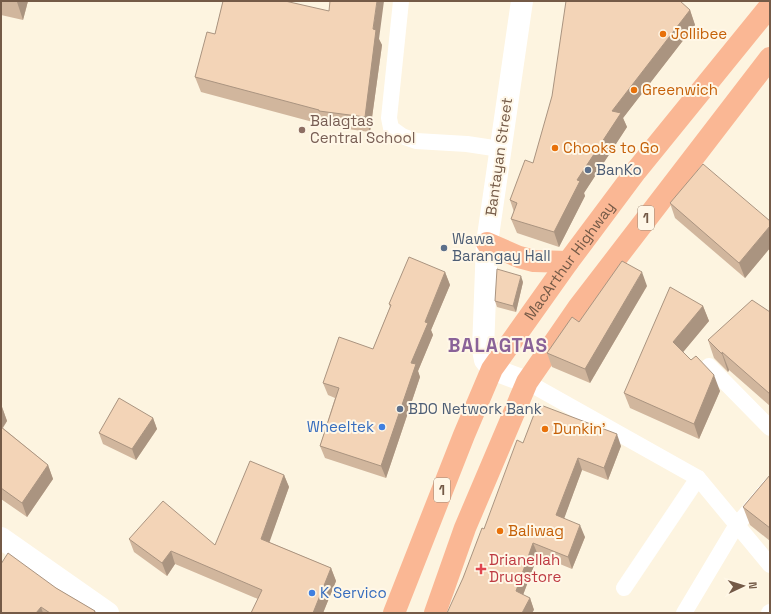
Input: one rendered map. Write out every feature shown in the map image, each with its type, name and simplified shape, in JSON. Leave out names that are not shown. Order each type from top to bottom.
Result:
[{"type":"highway","name":"MacArthur Highway","points":[[394,613],[461,442],[492,369],[568,262],[636,171],[770,6]]},
{"type":"highway","name":"1","points":[[434,613],[465,528],[527,382],[588,296],[770,58]]},
{"type":"highway","points":[[487,243],[518,257],[534,261],[568,262]]},
{"type":"main road","name":"Bantayan Street","points":[[492,369],[486,360],[483,350],[487,243],[522,1]]},
{"type":"main road","points":[[492,369],[527,382]]},
{"type":"main road","points":[[1,538],[108,613]]},
{"type":"lane","points":[[401,1],[389,118],[391,128],[402,136],[416,141],[468,144],[500,149]]},
{"type":"lane","points":[[709,366],[770,428]]},
{"type":"lane","points":[[527,382],[698,478],[736,526],[770,565]]},
{"type":"lane","points":[[624,588],[698,478]]},
{"type":"lane","points":[[684,613],[736,526],[770,486]]},
{"type":"building","points":[[223,1],[285,1],[329,11],[330,1],[377,1],[373,29],[376,30],[365,117],[319,111],[195,77],[207,32],[215,34]]},
{"type":"building","points":[[566,1],[680,1],[690,10],[612,111],[621,113],[577,180],[580,181],[554,232],[511,219],[517,203],[510,200],[525,160],[533,163],[552,96]]},
{"type":"building","points":[[703,164],[770,221],[770,226],[739,263],[670,203]]},
{"type":"building","points":[[409,257],[445,272],[425,322],[428,323],[411,363],[416,364],[381,466],[320,446],[339,388],[323,383],[339,337],[373,349],[391,305],[389,304]]},
{"type":"building","points":[[622,261],[642,272],[585,369],[547,353],[572,317],[579,322]]},
{"type":"building","points":[[497,269],[521,276],[513,306],[495,301]]},
{"type":"building","points":[[670,287],[703,306],[673,342],[691,360],[696,356],[714,375],[694,424],[624,393]]},
{"type":"building","points":[[752,300],[770,312],[770,394],[722,352],[722,354],[708,340]]},
{"type":"building","points":[[119,398],[153,418],[132,449],[99,433]]},
{"type":"building","points":[[538,404],[617,434],[604,468],[578,458],[556,515],[580,525],[568,557],[533,543],[516,591],[530,598],[522,613],[447,613],[463,578],[482,528],[484,529],[517,440],[523,443]]},
{"type":"building","points":[[1,427],[48,465],[22,503],[1,488]]},
{"type":"building","points":[[250,461],[284,475],[261,539],[331,568],[313,613],[251,613],[262,590],[171,551],[162,563],[129,539],[163,501],[215,545]]},
{"type":"building","points":[[770,475],[770,528],[743,507]]},
{"type":"building","points":[[8,553],[56,588],[95,611],[94,613],[50,613],[41,607],[36,613],[1,613],[1,564]]},
{"type":"place","name":"Jollibee","points":[[663,34]]},
{"type":"place","name":"Greenwich","points":[[634,90]]},
{"type":"place","name":"Balagtas Central School","points":[[302,130]]},
{"type":"place","name":"Chooks to Go","points":[[555,148]]},
{"type":"place","name":"BanKo","points":[[588,170]]},
{"type":"place","name":"Wawa Barangay Hall","points":[[444,248]]},
{"type":"place","name":"BDO Network Bank","points":[[400,409]]},
{"type":"place","name":"Wheeltek","points":[[382,427]]},
{"type":"place","name":"Dunkin'","points":[[545,429]]},
{"type":"place","name":"Baliwag","points":[[500,531]]},
{"type":"place","name":"Drianellah Drugstore","points":[[481,569]]},
{"type":"place","name":"K Servico","points":[[312,593]]},
{"type":"district","name":"BALAGTAS","points":[[498,345]]}]
